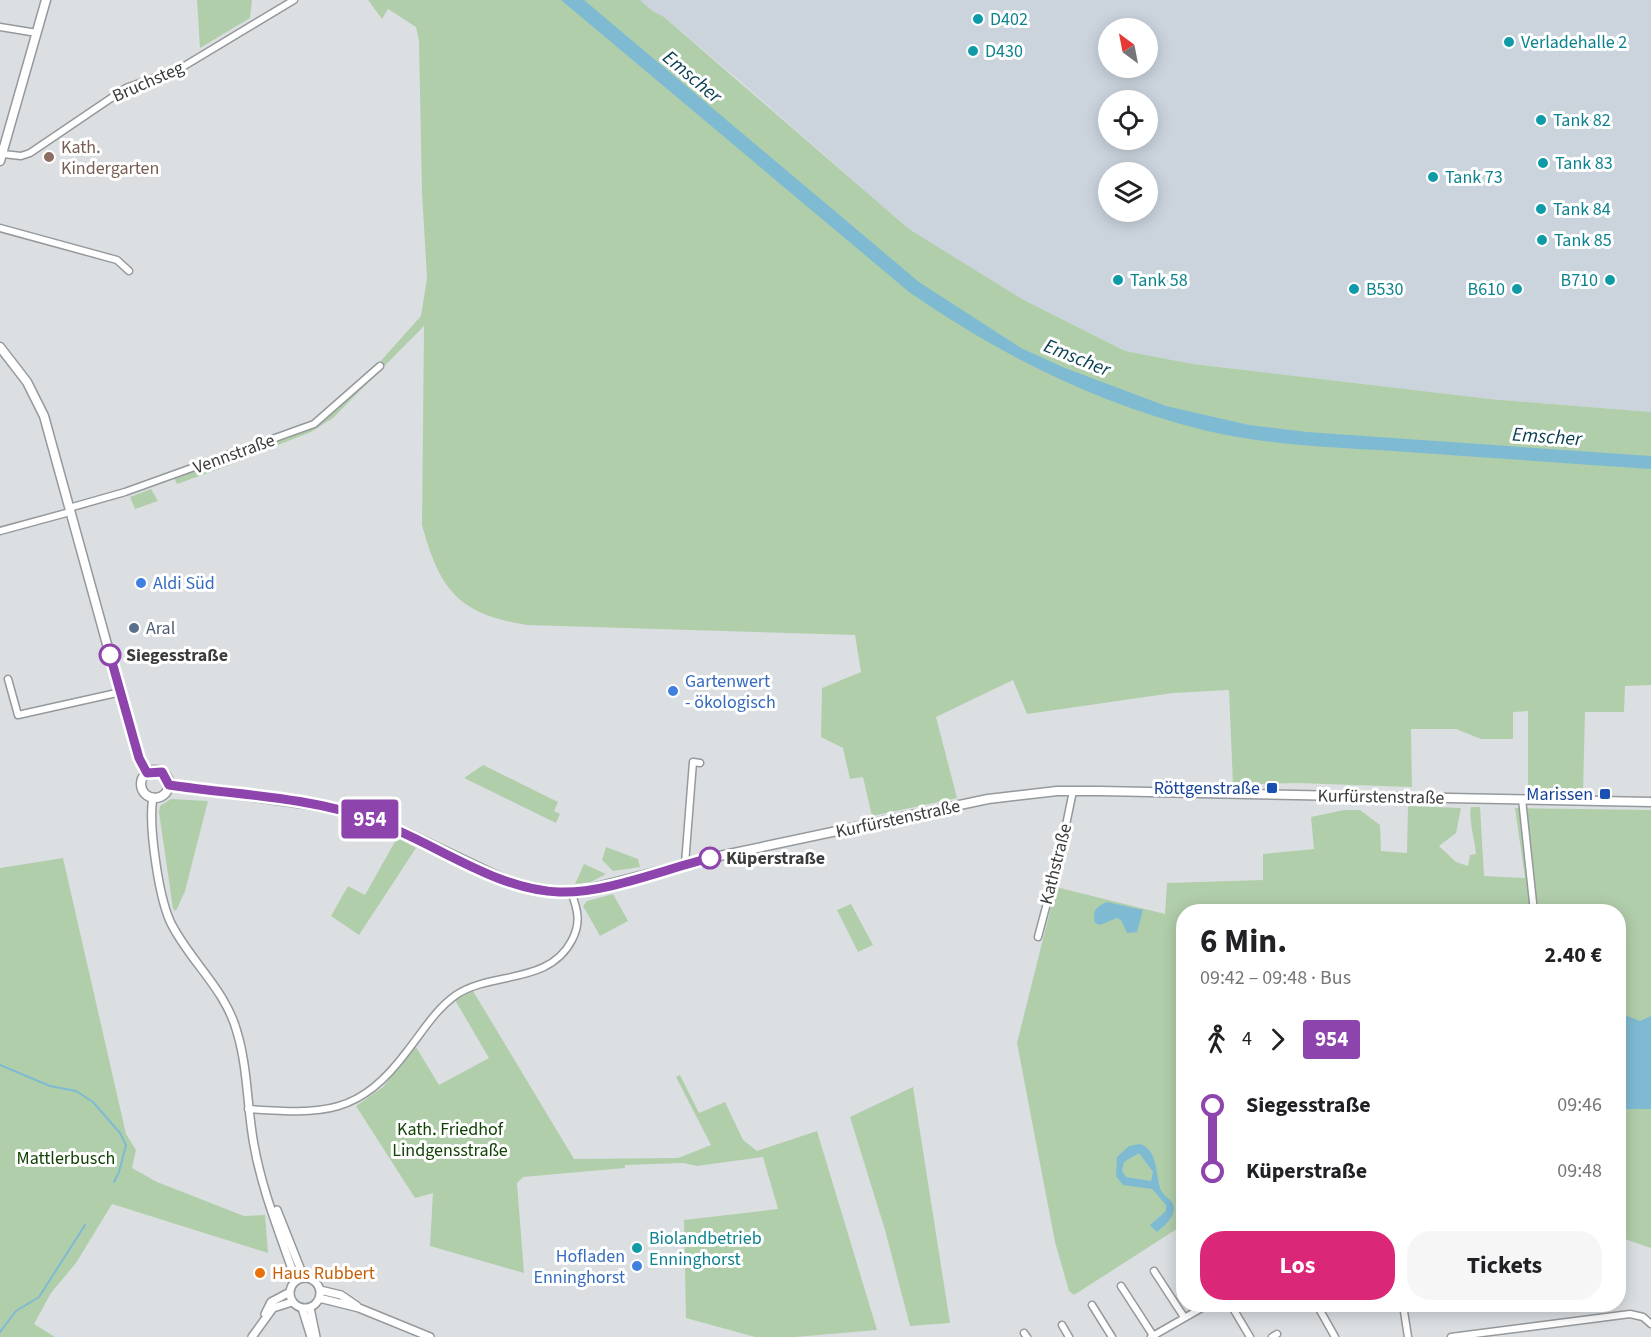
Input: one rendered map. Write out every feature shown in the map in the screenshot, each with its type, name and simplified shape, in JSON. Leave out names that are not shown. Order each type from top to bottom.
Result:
[{"type":"main road","points":[[1,158],[46,0]]},
{"type":"main road","points":[[0,347],[39,403],[138,755],[147,773],[142,779],[142,787],[146,795],[153,797],[163,795],[169,785]]},
{"type":"main road","name":"Kurfürstenstraße","points":[[147,773],[162,772],[169,785],[334,808],[409,834],[514,884],[538,890],[571,892],[685,864],[988,799],[1073,791],[1651,802]]},
{"type":"street","name":"Bruchsteg","points":[[1,158],[30,153],[126,88],[187,65],[294,0]]},
{"type":"street","points":[[0,27],[37,33]]},
{"type":"street","points":[[0,228],[117,260],[129,271]]},
{"type":"street","name":"Vennstraße","points":[[0,531],[125,492],[314,424],[380,366]]},
{"type":"street","points":[[8,680],[18,715],[121,692]]},
{"type":"street","points":[[685,864],[693,762],[700,763]]},
{"type":"street","name":"Kathstraße","points":[[1038,937],[1060,854],[1073,791]]},
{"type":"street","points":[[153,797],[151,823],[166,912],[173,927],[224,998],[232,1014],[238,1034],[254,1148],[296,1281]]},
{"type":"street","points":[[1522,799],[1533,904]]},
{"type":"street","points":[[248,1109],[304,1113],[326,1111],[346,1105],[363,1096],[383,1081],[433,1016],[452,998],[473,986],[537,970],[562,955],[574,937],[579,920],[571,892]]},
{"type":"street","points":[[267,1189],[304,1278]]},
{"type":"street","points":[[1154,1271],[1176,1305]]},
{"type":"street","points":[[252,1337],[271,1302],[290,1292],[296,1281],[304,1278],[314,1280],[321,1290],[341,1295],[358,1308]]},
{"type":"street","points":[[1121,1286],[1153,1337],[1194,1312]]},
{"type":"street","points":[[306,1308],[319,1298],[321,1290]]},
{"type":"street","points":[[290,1292],[292,1302]]},
{"type":"street","points":[[319,1298],[358,1308],[430,1337]]},
{"type":"street","points":[[263,1319],[273,1308],[292,1302],[306,1308],[316,1337]]},
{"type":"street","points":[[1092,1305],[1112,1337]]},
{"type":"street","points":[[306,1308],[311,1337]]},
{"type":"street","points":[[1181,1312],[1184,1317]]},
{"type":"street","points":[[1234,1312],[1250,1337]]},
{"type":"street","points":[[1321,1312],[1335,1337]]},
{"type":"street","points":[[1404,1312],[1408,1337]]},
{"type":"street","points":[[1451,1337],[1630,1314],[1643,1317],[1651,1324]]},
{"type":"street","points":[[1062,1325],[1069,1337]]},
{"type":"shaded area","points":[[640,0],[1651,0],[1651,412],[1490,399],[1193,364],[1125,351],[1022,299],[909,229],[664,17],[651,10]]},
{"type":"green space","points":[[197,0],[252,0],[250,18],[200,48]]},
{"type":"green space","points":[[368,0],[640,0],[651,10],[664,17],[909,229],[1022,299],[1125,351],[1193,364],[1490,399],[1651,412],[1651,685],[1625,686],[1624,712],[1585,712],[1583,794],[1528,791],[1528,711],[1513,712],[1513,739],[1481,739],[1456,729],[1411,729],[1412,787],[1297,783],[1233,785],[1229,690],[1173,693],[1027,714],[1013,680],[936,717],[957,798],[872,816],[863,777],[850,779],[843,748],[821,737],[822,688],[861,672],[855,635],[527,625],[484,614],[468,606],[445,582],[436,566],[422,525],[424,326],[333,418],[311,432],[255,454],[255,447],[324,419],[380,367],[378,364],[421,316],[427,278],[422,193],[419,41],[416,27],[388,9],[382,19]]},
{"type":"green space","points":[[229,457],[233,464],[177,484],[174,477]]},
{"type":"green space","points":[[151,489],[158,501],[135,509],[130,497]]},
{"type":"green space","points":[[483,765],[558,802],[554,811],[560,814],[556,823],[464,778]]},
{"type":"green space","points":[[171,799],[208,801],[185,891],[176,911],[173,909],[159,812],[160,806]]},
{"type":"green space","points":[[1408,806],[1461,808],[1456,833],[1439,846],[1456,862],[1468,866],[1470,855],[1476,854],[1470,811],[1471,807],[1480,807],[1484,876],[1525,878],[1515,808],[1651,810],[1651,1248],[1626,1239],[1626,904],[1176,904],[1176,1229],[1074,1295],[1069,1291],[1055,1242],[1017,1043],[1056,887],[1165,914],[1167,883],[1263,880],[1263,854],[1314,849],[1311,817],[1344,810],[1360,810],[1380,825],[1381,851],[1407,853]]},
{"type":"green space","points":[[397,838],[416,848],[359,935],[331,916],[348,886],[365,895]]},
{"type":"green space","points":[[606,847],[638,859],[640,867],[613,871],[602,860]]},
{"type":"green space","name":"Mattlerbusch","points":[[63,858],[126,1134],[136,1150],[132,1168],[157,1182],[244,1216],[265,1215],[268,1253],[112,1204],[76,1263],[51,1293],[34,1324],[55,1337],[0,1337],[0,868]]},
{"type":"green space","points":[[584,864],[606,874],[591,882],[575,884]]},
{"type":"green space","points":[[613,894],[628,921],[600,936],[583,906],[587,901]]},
{"type":"green space","points":[[851,904],[873,945],[858,952],[837,910]]},
{"type":"green space","name":"Kath. Friedhof Lindgensstraße","points":[[473,991],[574,1159],[678,1158],[711,1145],[676,1077],[680,1075],[699,1113],[725,1102],[743,1140],[757,1151],[817,1131],[877,1330],[795,1337],[755,1337],[686,1318],[684,1220],[778,1209],[763,1157],[697,1166],[683,1163],[625,1165],[625,1168],[523,1177],[517,1183],[524,1273],[430,1246],[433,1193],[415,1198],[356,1106],[383,1087],[416,1047],[439,1085],[489,1058],[455,1000]]},
{"type":"green space","points":[[913,1087],[950,1323],[910,1326],[885,1230],[850,1117]]},
{"type":"water","points":[[561,0],[584,0],[919,282],[1021,348],[1065,368],[1166,406],[1249,425],[1307,432],[1651,456],[1651,469],[1322,447],[1250,439],[1163,419],[1087,391],[979,337],[909,292]]},
{"type":"water","points":[[1107,902],[1143,910],[1137,932],[1127,933],[1121,920],[1117,918],[1100,925],[1095,923],[1096,910]]},
{"type":"water","points":[[1626,1016],[1640,1021],[1651,1016],[1651,1109],[1626,1109]]},
{"type":"water","points":[[1140,1144],[1150,1152],[1161,1190],[1174,1206],[1170,1219],[1157,1232],[1150,1225],[1166,1211],[1166,1205],[1152,1189],[1123,1185],[1116,1176],[1117,1157],[1129,1146]],"holes":[[[1139,1153],[1153,1172],[1151,1181],[1126,1177],[1122,1171],[1124,1162]]]},
{"type":"waterway","points":[[0,1065],[50,1086],[76,1091],[93,1102],[120,1133],[126,1145],[114,1182]]},
{"type":"waterway","points":[[0,1332],[16,1311],[39,1297],[85,1225]]},
{"type":"bus line","name":"954","points":[[110,655],[139,758],[147,773],[154,770],[162,772],[168,779],[169,785],[334,808],[409,834],[503,880],[538,890],[561,892],[585,890],[710,858]]},
{"type":"place","name":"D402","points":[[978,19]]},
{"type":"place","name":"Verladehalle 2","points":[[1509,42]]},
{"type":"place","name":"D430","points":[[973,51]]},
{"type":"place","name":"Tank 82","points":[[1541,120]]},
{"type":"place","name":"Kath. Kindergarten","points":[[49,157]]},
{"type":"place","name":"Tank 83","points":[[1543,163]]},
{"type":"place","name":"Tank 73","points":[[1433,177]]},
{"type":"place","name":"Tank 84","points":[[1541,209]]},
{"type":"place","name":"Tank 85","points":[[1542,240]]},
{"type":"place","name":"Tank 58","points":[[1118,280]]},
{"type":"place","name":"B710","points":[[1610,280]]},
{"type":"place","name":"B530","points":[[1354,289]]},
{"type":"place","name":"B610","points":[[1517,289]]},
{"type":"place","name":"Aldi Süd","points":[[141,583]]},
{"type":"place","name":"Aral","points":[[134,628]]},
{"type":"place","name":"Siegesstraße","points":[[110,655]]},
{"type":"place","name":"Gartenwert - ökologisch","points":[[673,691]]},
{"type":"place","name":"Röttgenstraße","points":[[1272,788]]},
{"type":"place","name":"Marissen","points":[[1605,794]]},
{"type":"place","name":"Küperstraße","points":[[710,858]]},
{"type":"place","name":"Biolandbetrieb Enninghorst","points":[[637,1248]]},
{"type":"place","name":"Hofladen Enninghorst","points":[[637,1266]]},
{"type":"place","name":"Haus Rubbert","points":[[260,1273]]},
{"type":"water label","name":"Emscher","points":[[692,77]]},
{"type":"water label","name":"Emscher","points":[[1077,358]]},
{"type":"water label","name":"Emscher","points":[[1547,437]]}]
